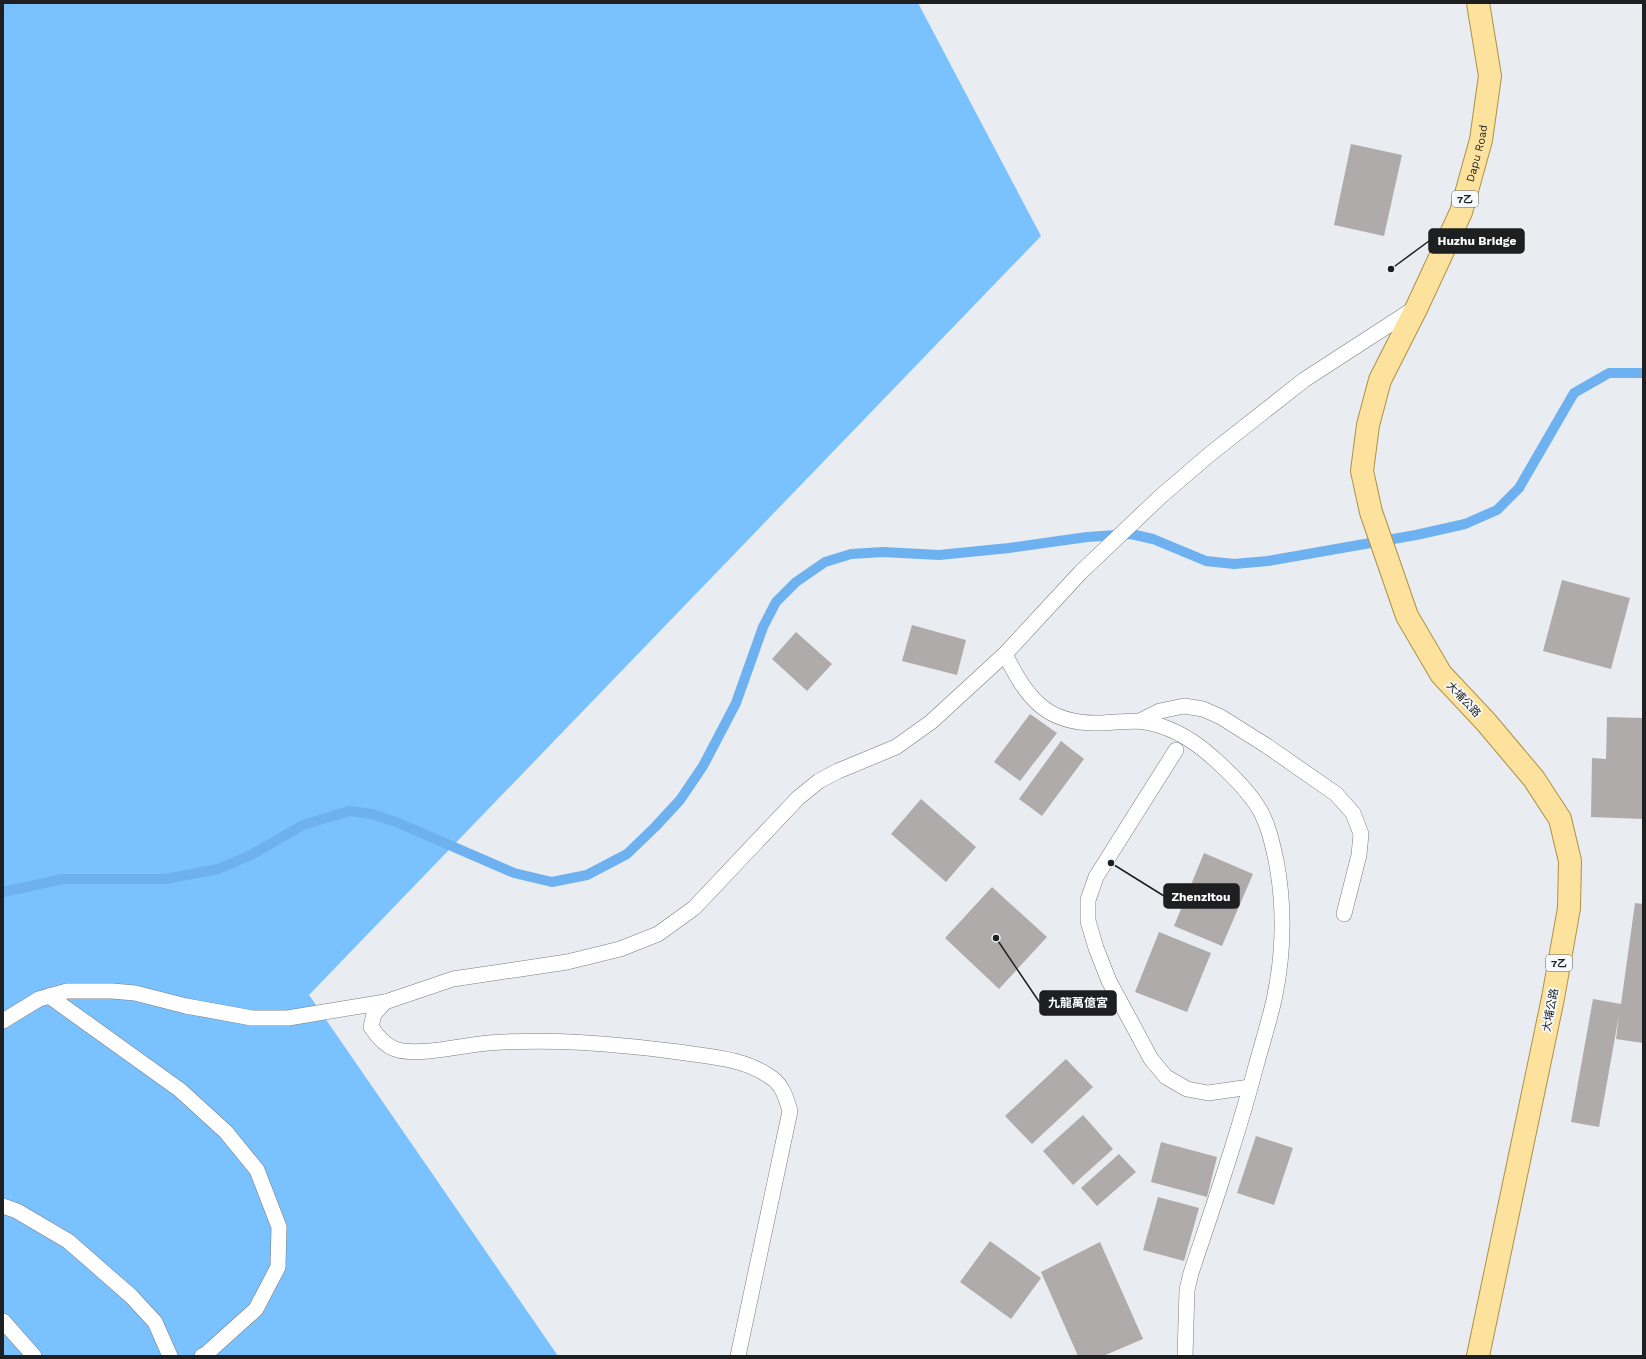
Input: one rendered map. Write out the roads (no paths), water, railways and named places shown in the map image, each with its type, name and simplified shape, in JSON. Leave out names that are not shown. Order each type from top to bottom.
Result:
[{"type":"main road","name":"Dapu Road","points":[[1407,616],[1371,512],[1362,471],[1368,425],[1380,380],[1417,307],[1462,212],[1481,140],[1490,76],[1478,3]]},
{"type":"main road","name":"大埔公路","points":[[1407,616],[1441,674],[1486,722],[1534,779],[1560,819],[1570,861],[1569,908],[1553,998],[1478,1356]]},
{"type":"lane","points":[[3,1021],[39,999],[67,991],[112,991],[135,993],[186,1006],[252,1018],[288,1018],[385,1002],[453,979],[567,962],[620,949],[658,934],[694,908],[798,798],[819,781],[838,771],[896,747],[931,722],[1006,654],[1080,573],[1160,497],[1210,454],[1304,380],[1417,307]]},
{"type":"lane","points":[[1006,654],[1016,676],[1030,696],[1049,712],[1069,720],[1102,723],[1120,720],[1140,720],[1162,726],[1192,740],[1211,755],[1242,786],[1259,809],[1271,836],[1281,889],[1283,938],[1274,999],[1250,1087],[1191,1272],[1187,1290],[1185,1356]]},
{"type":"lane","points":[[1140,720],[1160,711],[1184,706],[1203,709],[1221,717],[1254,737],[1336,794],[1353,813],[1361,834],[1359,855],[1344,914]]},
{"type":"lane","points":[[1176,750],[1096,877],[1088,900],[1088,921],[1096,948],[1109,981],[1151,1059],[1166,1077],[1187,1090],[1208,1093],[1250,1087]]},
{"type":"lane","points":[[49,996],[180,1090],[226,1132],[257,1170],[279,1227],[278,1267],[256,1309],[202,1356]]},
{"type":"lane","points":[[385,1002],[374,1014],[371,1027],[378,1038],[395,1049],[418,1052],[488,1043],[535,1041],[623,1046],[729,1059],[751,1066],[773,1078],[784,1092],[790,1111],[738,1356]]},
{"type":"lane","points":[[3,1206],[17,1211],[68,1241],[131,1296],[155,1322],[170,1356]]},
{"type":"lane","points":[[3,1321],[34,1356]]},
{"type":"waterway","points":[[3,892],[63,879],[166,879],[218,869],[251,855],[303,825],[349,811],[372,814],[396,822],[514,873],[552,882],[587,875],[627,854],[680,800],[703,766],[736,703],[763,627],[776,602],[796,582],[825,562],[851,554],[883,552],[939,555],[1009,548],[1087,537],[1131,534],[1153,539],[1206,561],[1234,564],[1268,561],[1416,535],[1465,524],[1497,510],[1519,488],[1574,393],[1609,373],[1643,373]]},
{"type":"place","name":"Huzhu Bridge","points":[[1391,269]]},
{"type":"place","name":"Zhenzitou","points":[[1111,863]]},
{"type":"place","name":"九龍萬億宮","points":[[996,938]]}]
